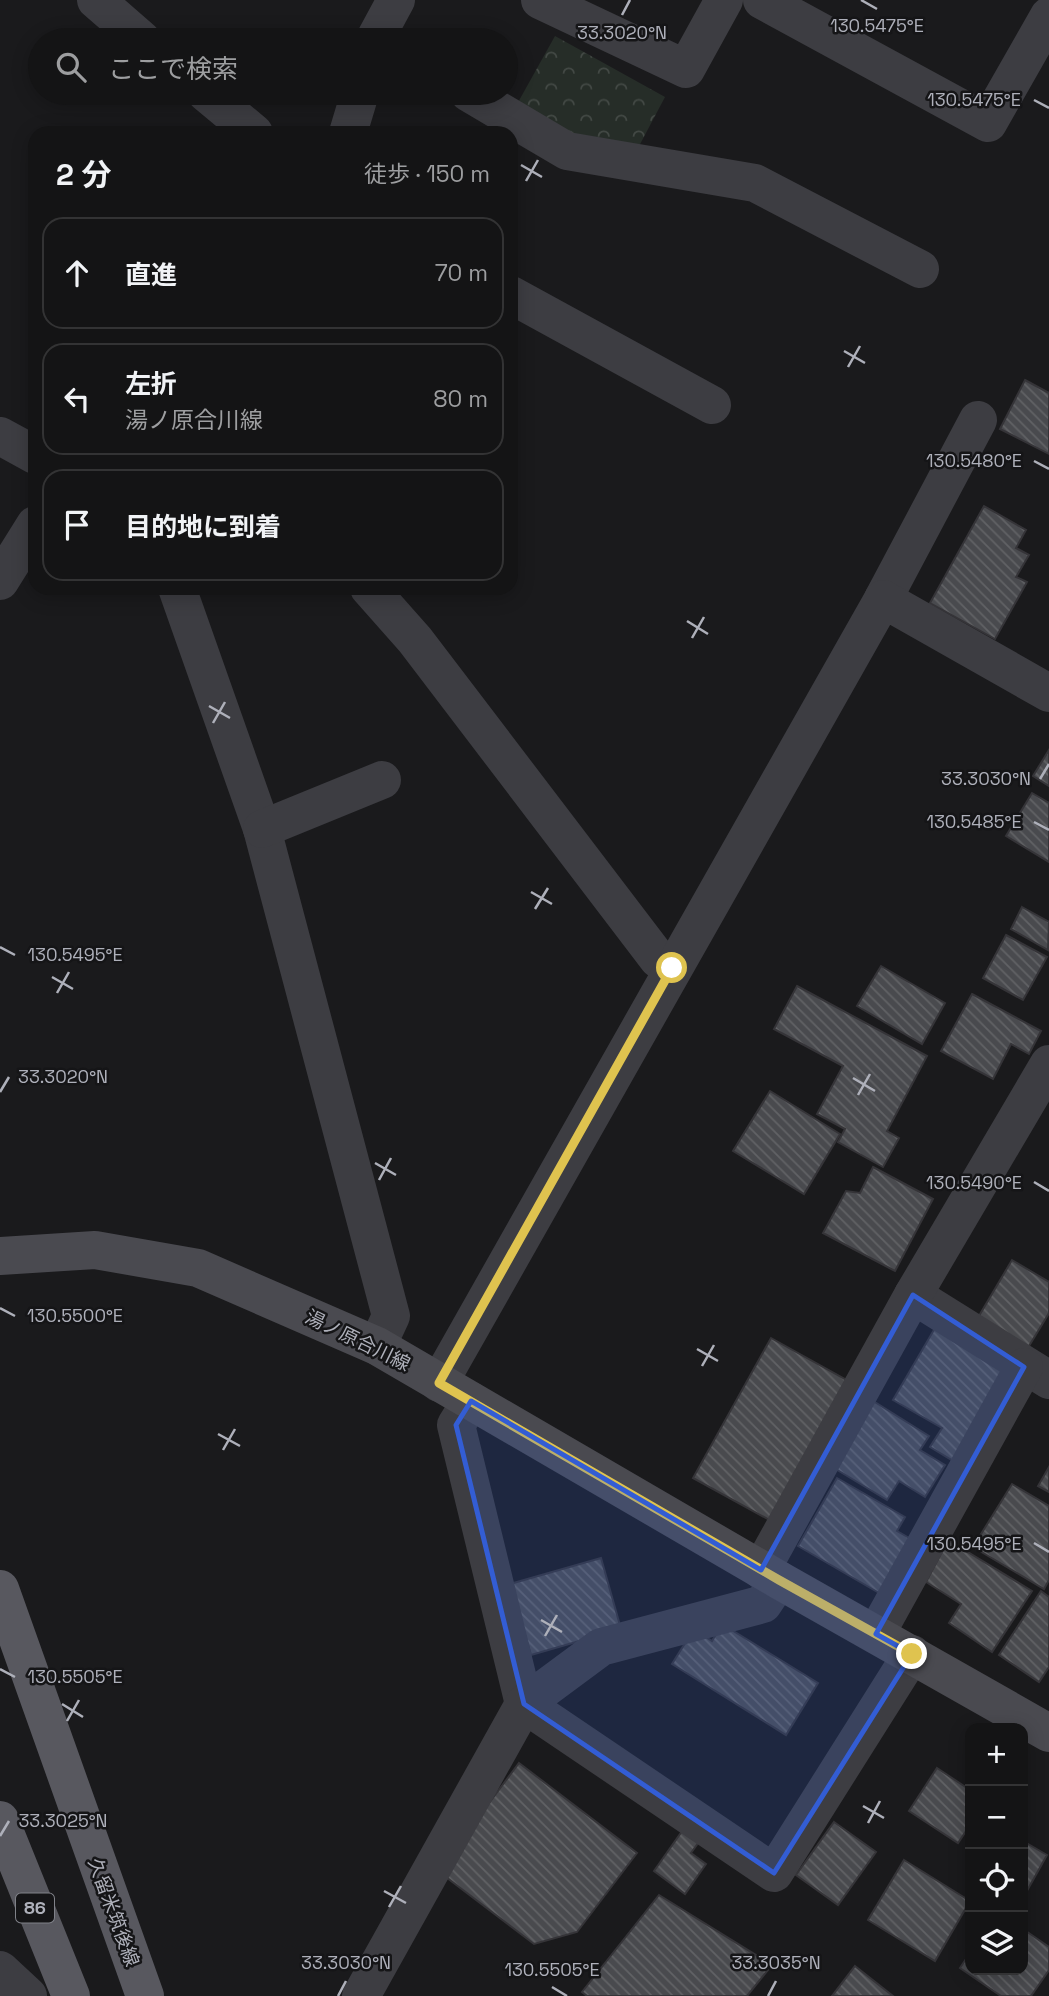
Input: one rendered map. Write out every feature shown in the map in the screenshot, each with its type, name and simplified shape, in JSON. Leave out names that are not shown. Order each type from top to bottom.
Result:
[{"type":"main road","name":"湯ノ原合川線","points":[[0,1256],[95,1251],[198,1268],[377,1346],[770,1575],[1049,1733]]},
{"type":"main road","name":"久留米筑後線","points":[[0,1589],[145,1996]]},
{"type":"main road","name":"86","points":[[0,1820],[71,1996]]},
{"type":"street","points":[[96,0],[128,28]]},
{"type":"street","points":[[382,28],[396,0]]},
{"type":"street","points":[[540,0],[686,69],[724,0]]},
{"type":"street","points":[[762,0],[988,123],[1049,16]]},
{"type":"street","points":[[220,105],[245,126]]},
{"type":"street","points":[[350,126],[356,105]]},
{"type":"street","points":[[489,105],[567,151],[755,183],[920,269]]},
{"type":"street","points":[[518,299],[712,405]]},
{"type":"street","points":[[912,1654],[774,1874],[524,1704],[456,1425],[455,1392],[672,968],[883,599],[978,421]]},
{"type":"street","points":[[0,436],[28,451]]},
{"type":"street","points":[[0,581],[28,536]]},
{"type":"street","points":[[179,595],[262,830],[391,1316],[377,1346]]},
{"type":"street","points":[[375,595],[415,640],[657,960],[672,968]]},
{"type":"street","points":[[883,599],[1049,693]]},
{"type":"street","points":[[262,830],[382,780]]},
{"type":"street","points":[[361,1996],[524,1704],[601,1647],[764,1604],[770,1575],[913,1295],[1049,1063]]},
{"type":"street","points":[[876,1634],[1037,1373],[913,1295]]},
{"type":"street","points":[[0,1970],[28,1996]]},
{"type":"highlighted area","points":[[913,1295],[1024,1367],[876,1634],[912,1654],[774,1873],[524,1704],[456,1425],[471,1401],[761,1570]]},
{"type":"green space","points":[[555,36],[665,97],[638,148],[580,141],[516,106]]},
{"type":"building","points":[[1025,380],[1049,393],[1049,454],[1000,429]]},
{"type":"building","points":[[984,506],[1026,530],[1016,548],[1029,555],[1016,577],[1027,582],[995,639],[930,603]]},
{"type":"building","points":[[1049,750],[1049,786],[1033,776]]},
{"type":"building","points":[[1032,793],[1049,803],[1049,862],[1006,836]]},
{"type":"building","points":[[1022,907],[1049,922],[1048,950],[1011,929]]},
{"type":"building","points":[[1006,935],[1047,957],[1023,1000],[983,978]]},
{"type":"building","points":[[881,966],[945,1003],[922,1044],[857,1006]]},
{"type":"building","points":[[797,986],[927,1056],[887,1131],[899,1138],[883,1167],[838,1142],[845,1129],[817,1114],[843,1066],[774,1029]]},
{"type":"building","points":[[972,994],[1041,1031],[1029,1054],[1011,1044],[993,1079],[941,1051]]},
{"type":"building","points":[[770,1091],[840,1134],[804,1194],[733,1151]]},
{"type":"building","points":[[873,1167],[933,1199],[895,1271],[823,1233],[846,1191],[860,1193]]},
{"type":"building","points":[[1012,1260],[1049,1282],[1049,1313],[1026,1351],[976,1321]]},
{"type":"building","points":[[935,1328],[1013,1374],[960,1465],[930,1447],[942,1428],[893,1400]]},
{"type":"building","points":[[771,1338],[850,1382],[773,1522],[693,1478]]},
{"type":"building","points":[[870,1399],[929,1436],[920,1450],[945,1465],[925,1497],[899,1481],[887,1500],[829,1465]]},
{"type":"building","points":[[1049,1467],[1049,1492],[1038,1486]]},
{"type":"building","points":[[837,1478],[905,1517],[897,1531],[918,1543],[886,1597],[798,1546]]},
{"type":"building","points":[[1012,1484],[1049,1506],[1049,1580],[1044,1589],[973,1547]]},
{"type":"building","points":[[948,1540],[1032,1591],[992,1652],[949,1623],[961,1604],[926,1582]]},
{"type":"building","points":[[601,1558],[621,1629],[531,1655],[510,1584]]},
{"type":"building","points":[[1041,1591],[1049,1597],[1049,1667],[1039,1682],[999,1655]]},
{"type":"building","points":[[722,1624],[818,1683],[786,1735],[672,1664],[694,1629],[712,1641]]},
{"type":"building","points":[[519,1763],[637,1853],[577,1932],[534,1944],[438,1871]]},
{"type":"building","points":[[937,1768],[965,1787],[965,1832],[958,1843],[909,1811]]},
{"type":"building","points":[[834,1822],[876,1852],[838,1905],[796,1875]]},
{"type":"building","points":[[685,1827],[701,1839],[691,1853],[706,1864],[685,1894],[654,1871]]},
{"type":"building","points":[[1028,1844],[1047,1855],[1028,1889]]},
{"type":"building","points":[[904,1860],[965,1898],[965,1910],[935,1961],[868,1920]]},
{"type":"building","points":[[659,1895],[772,1965],[747,1996],[587,1996],[582,1992]]},
{"type":"building","points":[[1028,1932],[1049,1947],[1049,1970],[1031,1996],[1001,1996],[970,1975],[1028,1975]]},
{"type":"building","points":[[855,1966],[893,1996],[832,1996]]},
{"type":"route","points":[[672,968],[439,1383],[912,1654]]}]
